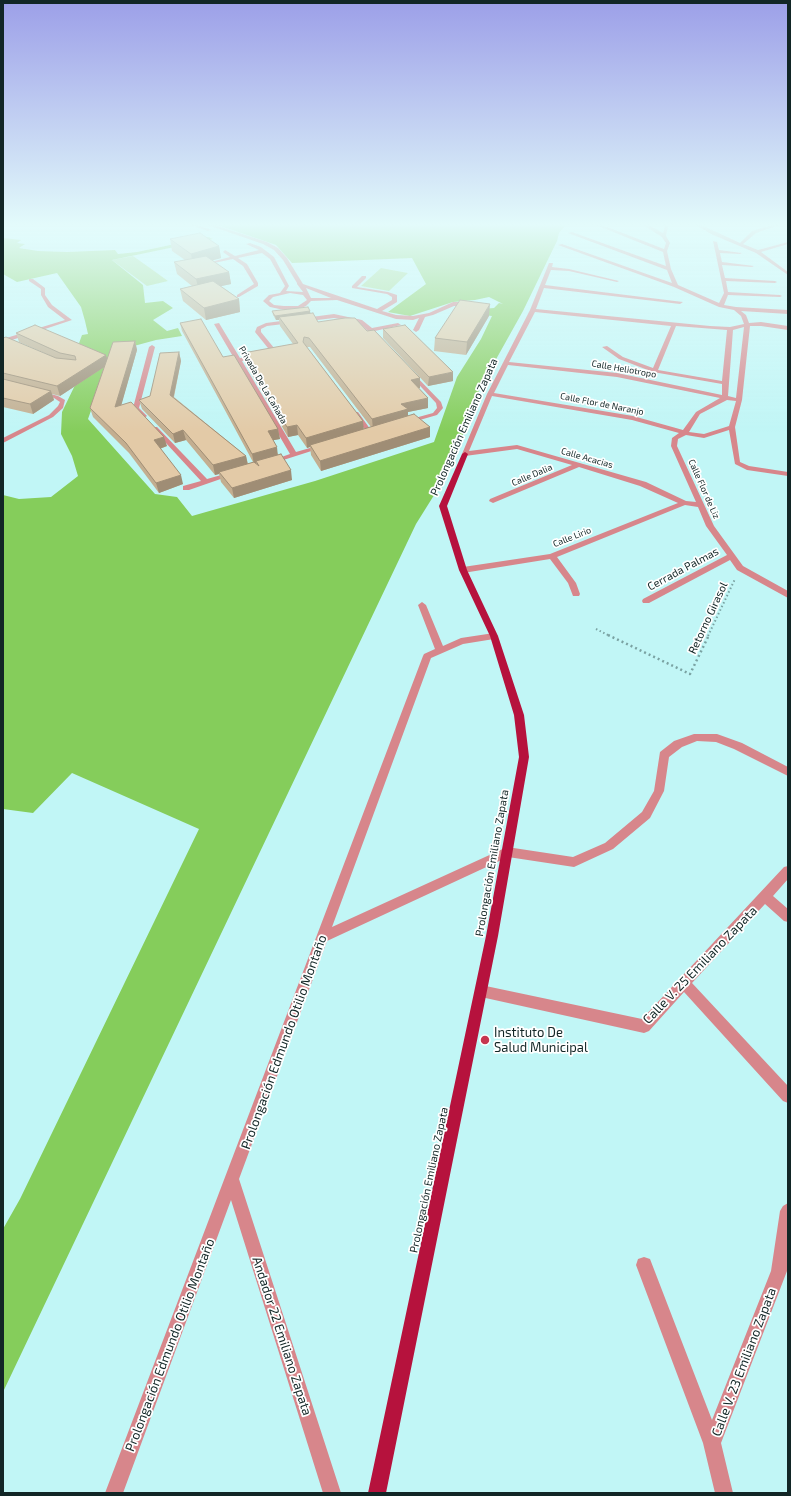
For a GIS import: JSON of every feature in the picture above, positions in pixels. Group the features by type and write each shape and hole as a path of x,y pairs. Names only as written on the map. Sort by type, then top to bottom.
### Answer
{"main road":[{"name":"Prolongación Emiliano Zapata","path":"378,1493 481,991 524,757 519,715 494,636 463,570 443,506 465,454"}],"street":[{"path":"5,340 69,320 50,306 43,293"},
{"path":"239,296 244,293"},
{"path":"280,293 271,296 266,301 288,315 305,319 334,316 360,321 383,343"},
{"path":"298,293 309,298 339,299"},
{"path":"305,293 309,298"},
{"path":"323,293 396,317 413,318 453,304 474,304"},
{"path":"376,293 388,306"},
{"path":"378,311 395,301 395,296 389,293"},
{"name":"Prolongación Emiliano Zapata","path":"465,454 490,394 533,310 539,293"},
{"path":"601,293 680,302"},
{"path":"691,293 721,306 736,309 788,312"},
{"path":"721,306 726,293 780,296"},
{"path":"239,360 276,354 258,332 259,328 288,315 308,302 309,298"},
{"path":"299,307 305,319"},
{"path":"736,309 743,315 747,325 739,400 732,427 737,463 747,468 788,474"},
{"path":"533,310 730,329 747,325 761,324 788,328"},
{"path":"416,330 423,315"},
{"name":"Privada De La Cañada","path":"217,324 294,455"},
{"path":"655,371 674,324"},
{"path":"371,330 398,325"},
{"path":"685,433 698,414 725,398 730,329"},
{"path":"5,340 14,343"},
{"path":"605,347 621,358 655,371 725,384"},
{"path":"147,419 136,408 152,348"},
{"name":"Calle Heliotropo","path":"506,363 617,375 739,400"},
{"path":"399,424 435,414 440,408 439,403 408,370"},
{"path":"3,441 51,416 61,407 63,401 56,397 34,392"},
{"name":"Calle Flor de Naranjo","path":"490,394 633,418 685,433 704,436 732,427"},
{"path":"352,409 374,432 363,435"},
{"path":"153,425 206,482"},
{"name":"Calle Flor de Liz","path":"685,433 675,438 674,446 699,505 710,526 740,568 788,595"},
{"path":"264,464 332,444"},
{"name":"Calle Acacias","path":"465,454 517,448 644,484 684,503 699,505"},
{"name":"Calle Dalia","path":"493,501 578,465"},
{"path":"186,488 243,471"},
{"name":"Calle Lirio","path":"463,570 552,556 684,503"},
{"path":"552,556 572,583 576,594"},
{"name":"Cerrada Palmas","path":"646,601 731,556"},
{"path":"422,606 440,650"},
{"name":"Prolongación Edmundo Otilio Montaño","path":"114,1493 427,656 461,641 494,636"},
{"path":"322,937 507,852 574,862 609,846 646,815 659,791 664,755 678,744 696,737 717,738 738,746 788,772"},
{"name":"Calle V. 25 Emiliano Zapata","path":"481,991 644,1026 788,871"},
{"path":"765,896 788,917"},
{"path":"684,983 788,1096"},
{"name":"Andador 22 Emiliano Zapata","path":"232,1180 332,1493"},
{"name":"Calle V. 23 Emiliano Zapata","path":"712,1443 779,1271 788,1211"},
{"name":"Calle V. 23 Emiliano Zapata","path":"644,1265 712,1443 724,1493"}],"path":[{"name":"Retorno Girasol","path":"596,629 690,674 740,568"}],"green space":[{"path":"71,293 144,293 145,303 163,301 173,308 153,320 167,331 178,328 182,336 156,340 112,352 88,419 155,494 177,497 192,516 315,481 434,442 457,377 481,339 492,316 483,315 482,309 494,308 499,303 503,304 489,297 453,302 410,316 388,312 414,293 532,293 480,388 451,468 416,524 3,1392 3,1229 20,1199 199,829 72,773 33,813 3,809 3,495 19,499 51,497 78,476 72,456 61,434 62,412 91,352 78,346 82,335 88,334 81,307"}],"building":[{"path":"185,293 230,293 239,299 204,308"},
{"path":"460,300 490,304 467,342 435,338"},
{"path":"308,307 310,311 275,316 272,311"},
{"path":"313,313 318,322 355,318 367,331 374,330 420,378 411,380 428,398 401,404 408,409 372,419 309,338 304,337 303,342 363,421 306,438 297,425 287,427 243,353 298,343 279,317"},
{"path":"201,319 223,357 234,355 278,429 268,431 277,447 252,454 180,323"},
{"path":"35,325 106,355 57,386 3,373 3,338 6,337 56,358 76,360 75,356 60,353 16,333"},
{"path":"405,325 453,372 429,377 383,329"},
{"path":"135,341 115,407 131,402 164,437 154,440 181,475 156,483 126,443 90,408 113,342"},
{"path":"179,352 170,395 246,456 213,465 183,430 173,434 139,400 150,396 160,353"},
{"path":"3,379 51,391 30,404 3,398"},
{"path":"414,414 430,427 320,461 310,445"},
{"path":"281,454 291,470 232,488 219,472 254,462 259,466 256,461"}],"place":[{"name":"Instituto De Salud Municipal","path":"485,1040"}]}
